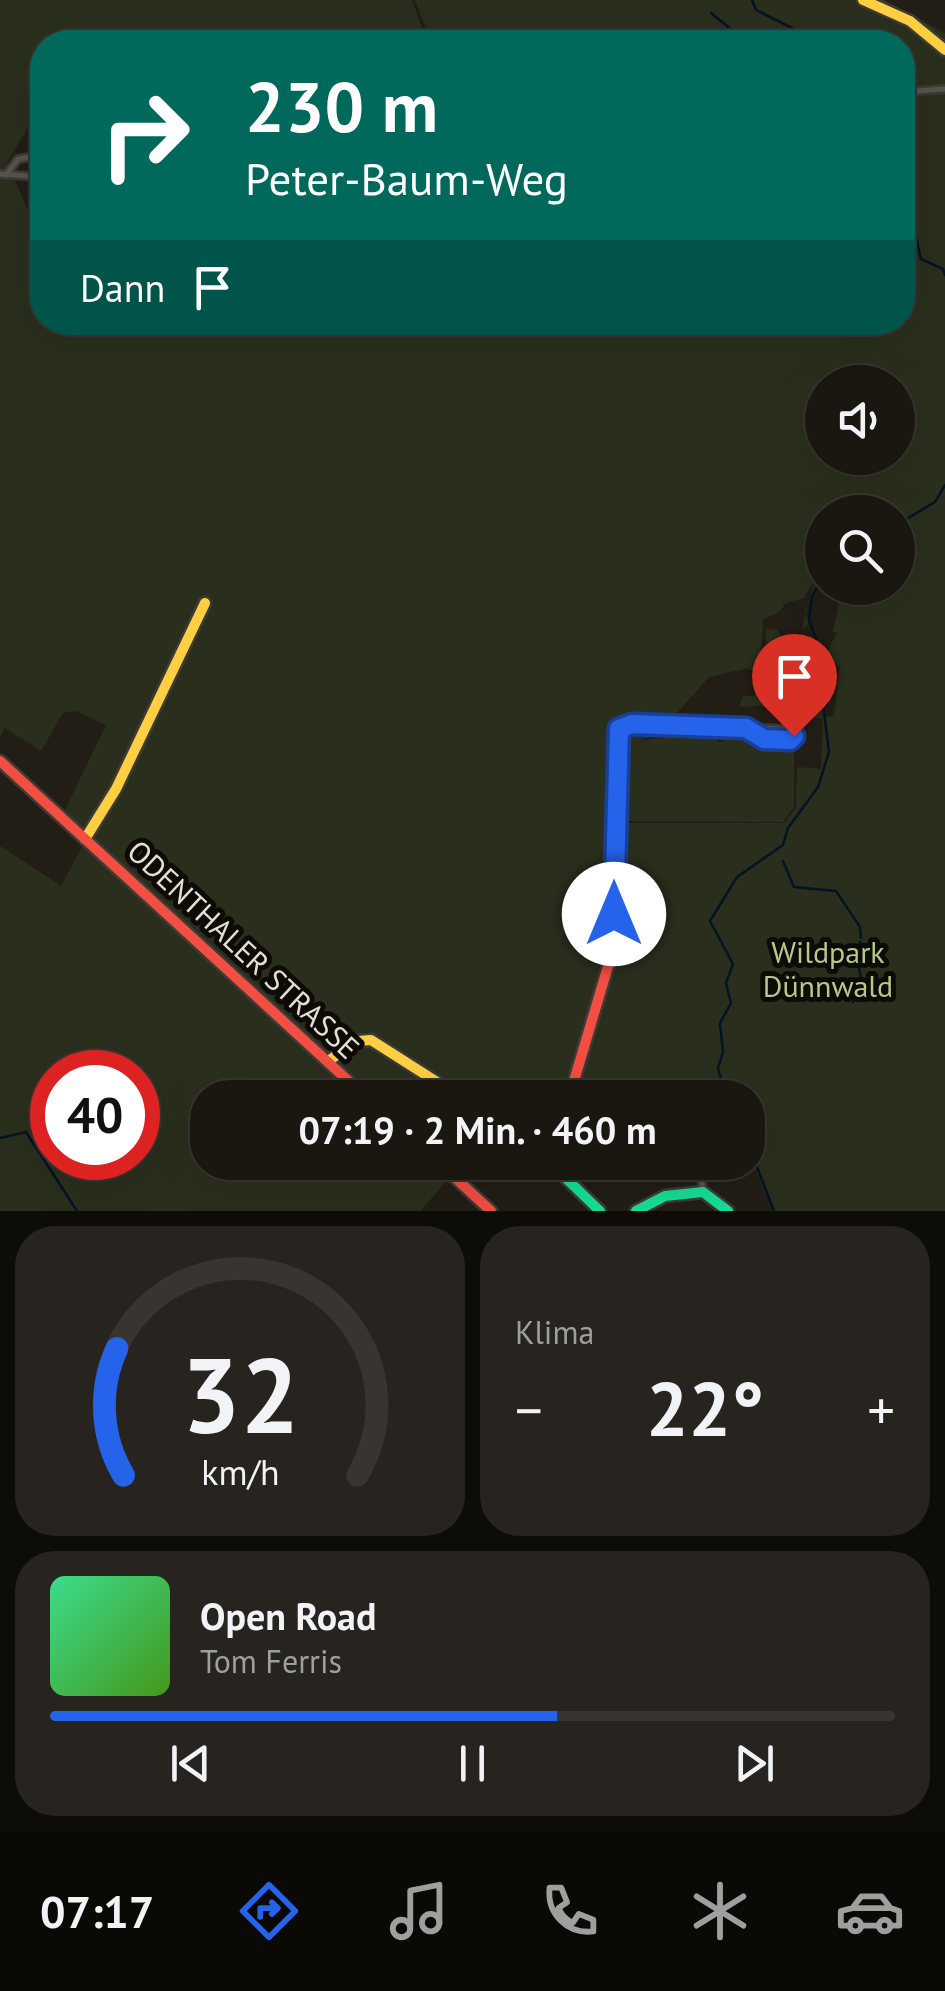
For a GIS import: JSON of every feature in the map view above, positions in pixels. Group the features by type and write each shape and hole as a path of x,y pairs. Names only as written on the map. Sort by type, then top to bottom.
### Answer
{"street":[{"path":"862,0 910,21 945,50"},
{"path":"915,91 945,90"},
{"path":"3,174 18,159 30,157"},
{"path":"3,174 30,176"},
{"name":"ODENTHALER STRASSE","path":"86,839 116,790 205,602"},
{"path":"575,1080 614,946 618,731 632,724 791,729 794,736 790,740 764,739 746,728"},
{"name":"ODENTHALER STRASSE","path":"0,761 348,1080"},
{"path":"328,1062 358,1041 371,1040 434,1080"},
{"path":"457,1180 491,1211"},
{"path":"570,1180 600,1211"},
{"path":"701,1180 703,1192"},
{"path":"636,1211 665,1196 703,1192 728,1211"}],"green space":[{"name":"Wildpark Dünnwald","path":"0,0 412,0 423,30 30,30 30,125 7,162 30,213 30,335 915,335 915,30 426,30 415,0 884,0 945,33 945,1211 773,1211 760,1180 765,1180 765,1080 440,1080 366,1032 330,1057 64,812 106,725 76,711 63,713 41,751 5,728 0,737","holes":["805,495 915,495 915,605 839,605 833,632 837,633 826,654 827,664 840,665 834,716 824,717 821,699 797,709 806,718 823,718 821,769 797,767 796,808 784,823 624,823 626,765 626,821 783,822 794,807 794,747 762,745 754,734 730,730 723,742 718,742 713,730 680,728 679,735 639,741 692,721 677,713 709,677 748,668 760,678 763,619 779,612 786,603 805,596"]},
{"path":"766,629 777,630 796,653 794,707 784,706 784,711 775,705 739,707 743,696 754,696 765,679"},
{"path":"84,843 340,1080 190,1080 190,1180 447,1181 420,1211 0,1211 0,846 61,886"},
{"path":"373,1044 430,1080 356,1080 334,1061 357,1045"}],"waterway":[{"path":"752,0 756,10 796,30"},
{"path":"711,13 732,30"},
{"path":"915,236 921,259 943,269 945,275"},
{"path":"915,514 935,502 945,485"},
{"path":"721,1080 720,1023 731,1003 726,983 733,964 710,921 737,877 783,845 788,828 818,787 829,752 822,696 824,659 809,620 811,605"},
{"path":"783,861 794,887 836,891 860,927 861,938"},
{"path":"853,1002 862,982 856,955 860,942"},
{"path":"0,1138 26,1132 77,1211"},
{"path":"762,1180 774,1211"}],"traffic: fast":[{"path":"568,1180 600,1211"},
{"path":"636,1211 665,1196 703,1192 728,1211"}],"traffic: slow":[{"path":"863,0 910,21 945,50"},
{"path":"85,839 116,789 205,603"},
{"path":"328,1061 358,1041 371,1040 434,1080"}],"traffic: jam":[{"path":"574,1080 614,946 618,731 631,724 746,728"},
{"path":"0,761 347,1080"},
{"path":"457,1180 491,1211"}],"route":[{"path":"614,914 619,729 632,724 746,728 764,739 790,740 794,736"}]}
